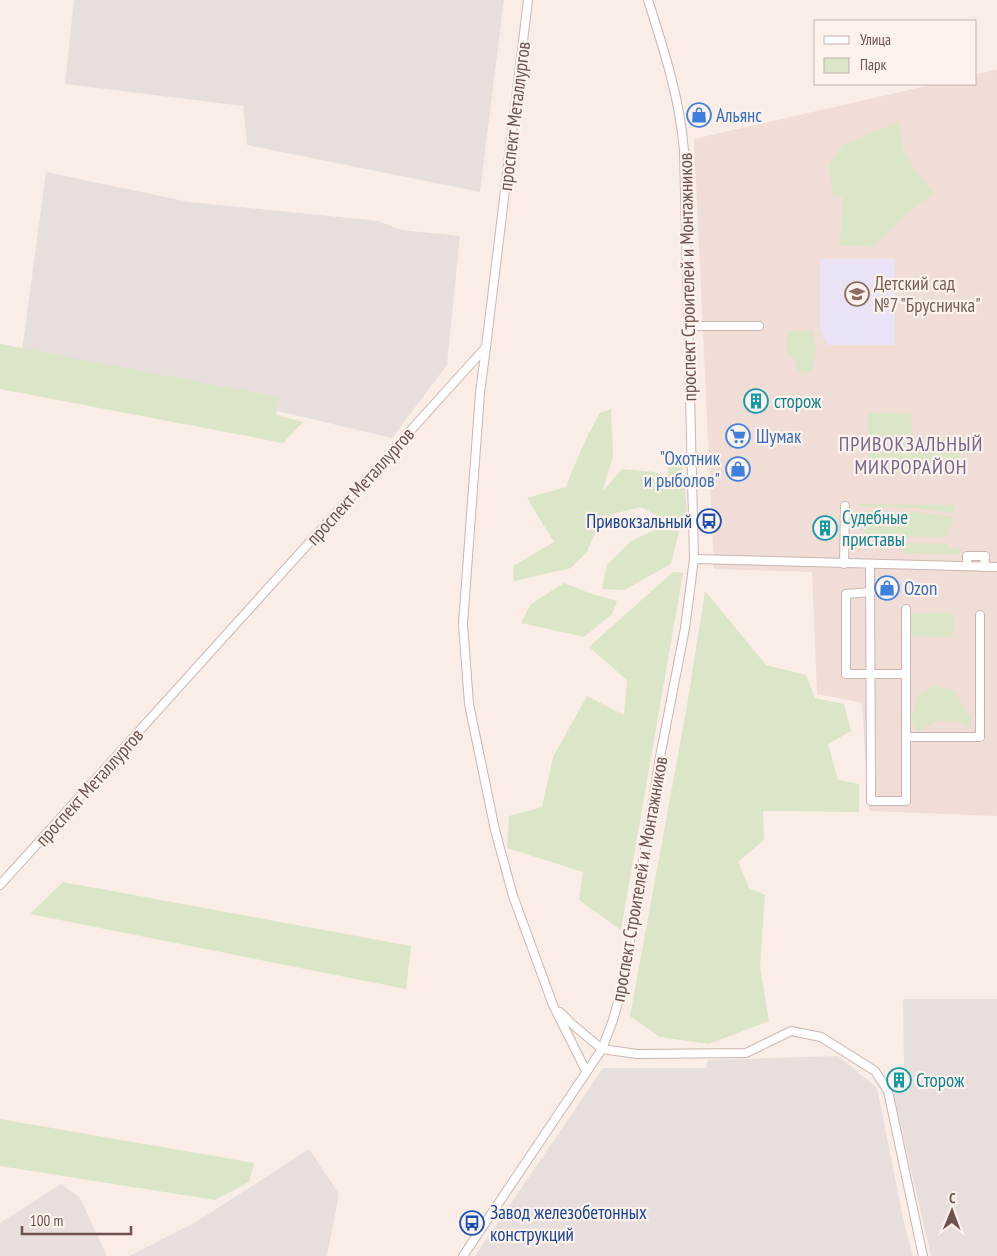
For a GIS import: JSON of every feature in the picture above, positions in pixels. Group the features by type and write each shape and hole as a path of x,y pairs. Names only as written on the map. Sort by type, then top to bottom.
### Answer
{"street":[{"name":"проспект Металлургов","path":"0,885 486,346 528,0"},
{"name":"проспект Строителей и Монтажников","path":"463,1256 602,1048 613,1020 623,984 660,757 685,628 694,559 684,151 681,118 648,0"},
{"path":"688,326 759,326"},
{"path":"486,346 480,394 463,624 469,704 495,830 512,896 553,1005 586,1071"},
{"path":"844,564 845,506"},
{"path":"694,559 997,567"},
{"path":"870,564 871,801 906,801 906,609"},
{"path":"871,592 846,594 846,674 906,674"},
{"path":"906,737 980,737 980,615"},
{"path":"553,1005 572,1024 602,1048 637,1054 746,1053 791,1031 821,1037 876,1071 888,1091 923,1256"}],"shaded area":[{"path":"74,0 504,0 480,192 247,145 243,106 65,84"},
{"name":"ПРИВОКЗАЛЬНЫЙ МИКРОРАЙОН","path":"997,70 997,816 869,811 862,703 817,694 812,572 714,569 694,139 931,85 977,85 977,74"},
{"path":"46,172 189,202 379,221 401,230 460,236 447,365 392,438 22,351"},
{"name":"Детский сад №7 \"Брусничка\"","path":"820,259 895,259 895,345 827,345 820,329"},
{"path":"903,999 997,999 997,1256 931,1256 888,1071 904,1066"},
{"path":"838,1056 877,1088 903,1218 913,1256 475,1256 603,1068 706,1068 708,1060"},
{"path":"309,1149 339,1194 327,1256 129,1256 196,1222"},
{"path":"61,1184 80,1198 107,1256 0,1256 0,1223"}],"green space":[{"path":"899,121 903,151 934,193 906,214 874,247 840,245 843,197 833,196 829,165 843,145"},
{"path":"787,331 813,331 816,352 812,371 798,372 795,358 787,355"},
{"path":"0,344 278,397 276,415 303,422 283,443 0,389"},
{"path":"611,409 613,457 602,492 622,469 654,472 667,477 671,454 682,458 688,524 675,525 641,507 612,514 596,532 586,553 571,568 514,581 513,566 554,542 527,498 566,487 590,431 600,413"},
{"path":"868,413 911,413 912,437 974,437 974,454 960,454 960,467 937,466 937,473 868,473"},
{"path":"856,504 956,505 953,513 915,508 862,507"},
{"path":"864,511 918,512 952,517 953,524 947,530 947,537 864,536"},
{"path":"657,529 679,531 671,564 624,590 602,589 607,565 631,541"},
{"path":"903,543 947,544 950,548 961,548 961,554 903,553"},
{"path":"673,572 683,573 621,930 579,900 583,872 507,848 509,816 542,807 553,757 587,696 624,715 627,680 589,647"},
{"path":"564,583 617,601 612,614 584,637 521,623 531,604"},
{"path":"705,591 766,665 806,675 815,698 844,704 851,731 828,744 838,780 859,784 859,812 763,811 764,840 738,862 749,888 765,895 760,966 769,1021 709,1044 660,1037 630,1016 687,706"},
{"path":"911,613 953,613 953,637 911,636"},
{"path":"934,686 954,690 971,719 971,729 956,721 937,721 917,732 911,720 918,695"},
{"path":"63,882 411,946 406,989 30,914"},
{"path":"0,1119 254,1163 249,1182 215,1200 0,1166"}],"place":[{"name":"Альянс","path":"699,115"},
{"name":"Детский сад №7 \"Брусничка\"","path":"857,294"},
{"name":"сторож","path":"756,401"},
{"name":"Шумак","path":"738,436"},
{"name":"\"Охотник и рыболов\"","path":"738,469"},
{"name":"Привокзальный","path":"709,521"},
{"name":"Судебные приставы","path":"825,528"},
{"name":"Ozon","path":"887,588"},
{"name":"Сторож","path":"899,1080"},
{"name":"Завод железобетонных конструкций","path":"472,1223"}],"district":[{"name":"ПРИВОКЗАЛЬНЫЙ МИКРОРАЙОН","path":"911,456"}]}
